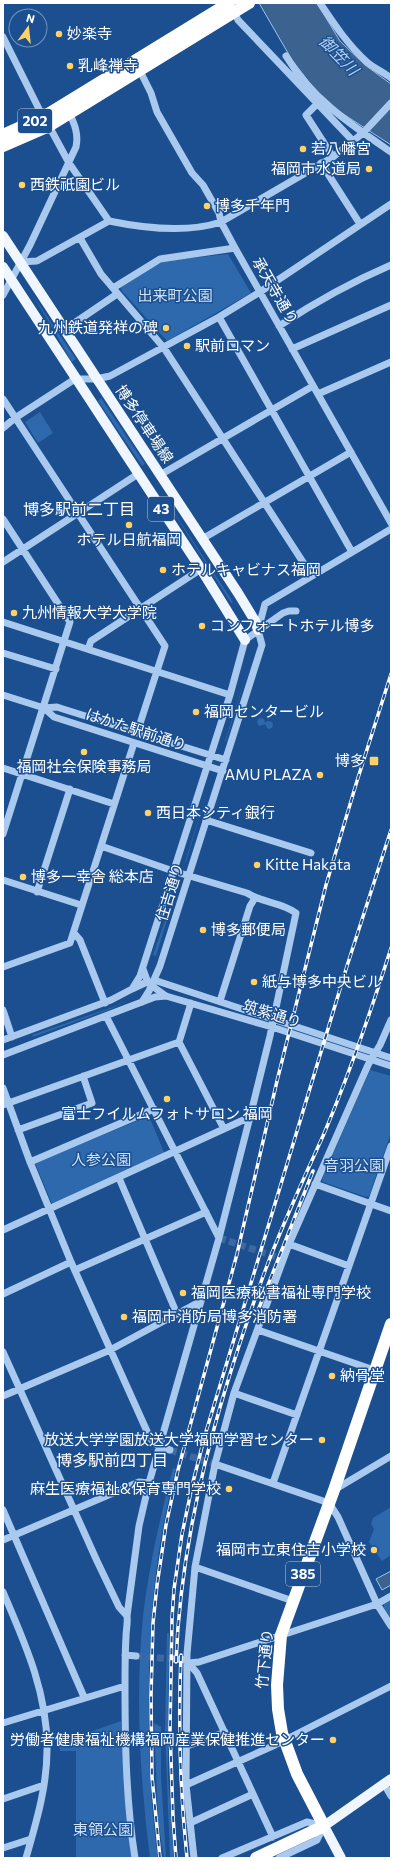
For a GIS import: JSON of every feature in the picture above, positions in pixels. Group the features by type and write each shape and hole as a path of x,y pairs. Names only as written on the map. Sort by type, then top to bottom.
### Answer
{"highway":[{"name":"202","path":"3,146 46,122 230,5 249,3"},
{"name":"202","path":"67,108 140,71 230,5"},
{"name":"202","path":"3,135 46,122"},
{"name":"竹下通り","path":"324,1826 297,1774 285,1741 277,1697 277,1670 281,1635 334,1490 391,1324"},
{"path":"256,1858 324,1826"}],"main road":[{"name":"博多停車場線","path":"3,236 255,620 258,630"},
{"name":"43","path":"3,267 7,279 200,568 245,640"},
{"path":"324,1826 387,1781"},
{"name":"竹下通り","path":"324,1826 341,1858"}],"street":[{"path":"320,3 338,30 359,54 391,78"},
{"path":"230,5 238,20 354,141"},
{"path":"3,37 46,122 69,163 109,221"},
{"path":"286,56 295,70 333,111 391,152"},
{"name":"承天寺通り","path":"140,71 151,93 157,112 192,173 203,185 216,207 221,222 235,248 391,523"},
{"path":"318,103 306,115 333,157"},
{"path":"20,262 37,260 109,221 132,226 188,228 221,222 333,157 354,141 391,103"},
{"path":"3,296 7,279 20,262 30,245 69,163 77,140 75,123 67,108"},
{"path":"321,163 360,224"},
{"path":"3,428 15,418 75,379 96,379 110,376 219,317 260,292 391,204"},
{"path":"80,238 101,274 164,348 312,576"},
{"path":"64,330 160,259 235,248"},
{"path":"279,326 315,302 347,284 391,265"},
{"path":"292,349 391,305"},
{"path":"219,317 308,477 352,552"},
{"path":"318,394 391,362"},
{"path":"160,475 223,440 313,386"},
{"path":"3,399 165,646 137,733"},
{"path":"202,539 351,452"},
{"path":"3,562 138,474"},
{"path":"3,518 70,622 3,834"},
{"path":"258,630 265,604 391,529"},
{"path":"88,649 91,640 200,568"},
{"path":"245,640 283,613 296,611"},
{"path":"3,622 230,695"},
{"name":"住吉通り","path":"142,1002 160,966 188,875 223,771 262,645 258,630"},
{"name":"住吉通り","path":"132,989 140,976 208,766 245,640"},
{"path":"3,653 56,669"},
{"name":"はかた駅前通り","path":"3,695 44,708 57,707 226,760"},
{"name":"はかた駅前通り","path":"44,708 54,718 223,771"},
{"path":"3,967 70,943 134,743"},
{"path":"3,768 114,804"},
{"path":"37,892 70,789"},
{"path":"206,820 310,853"},
{"path":"101,846 173,871 247,893 255,898 290,908 296,913 272,1027 250,1117 219,1238 159,1447 139,1526 127,1616 128,1624 126,1628 125,1655 127,1773 131,1832 136,1858"},
{"path":"3,880 81,905"},
{"path":"220,1001 250,906 255,898"},
{"path":"74,933 80,940 105,1003"},
{"path":"3,1040 105,1003 132,989 151,982 143,970 144,963"},
{"path":"160,966 161,980 169,985"},
{"name":"筑紫通り","path":"151,982 169,985 273,1019 373,1056 391,1066"},
{"name":"筑紫通り","path":"151,982 166,996 373,1056 391,1058"},
{"path":"3,1055 155,997 166,996"},
{"path":"191,1002 179,1042 224,1129"},
{"path":"3,1010 12,1037"},
{"path":"106,1016 219,1238"},
{"path":"194,1858 186,1785 190,1615 195,1567 215,1464 234,1393 289,1244 373,1056 380,1045 391,1020"},
{"path":"6,1104 128,1059 179,1042"},
{"path":"18,1130 92,1103 83,1076"},
{"path":"3,1088 6,1104 18,1130 71,1262 150,1438 159,1447 170,1450"},
{"path":"30,1162 154,1108"},
{"path":"3,1230 250,1117"},
{"path":"273,1483 391,1146"},
{"path":"119,1178 177,1314"},
{"path":"315,1184 391,1211"},
{"path":"75,1270 206,1212"},
{"path":"289,1244 349,1266"},
{"path":"3,1294 71,1262"},
{"path":"3,1396 110,1350 201,1302"},
{"path":"258,1330 374,1370"},
{"path":"3,1352 18,1390 119,1607 127,1616"},
{"path":"234,1393 297,1415"},
{"path":"334,1490 391,1456"},
{"path":"215,1464 329,1503 338,1517 377,1604 391,1626"},
{"path":"3,1540 139,1482 149,1483"},
{"path":"3,1510 84,1698"},
{"path":"195,1567 293,1601"},
{"path":"3,1592 27,1649 37,1679 44,1711 47,1750 44,1785 26,1858"},
{"path":"188,1663 199,1662 377,1604 391,1596"},
{"path":"125,1655 136,1656"},
{"path":"174,1659 186,1660 197,1673 273,1837"},
{"path":"3,1723 125,1686"},
{"path":"186,1785 238,1760 285,1741 391,1686"},
{"path":"187,1746 224,1732"},
{"path":"387,1781 391,1796"},
{"path":"3,1799 44,1785"},
{"path":"190,1823 253,1794"},
{"path":"222,1858 307,1822 324,1826 317,1840 279,1858"},
{"path":"3,1848 31,1839"}],"green space":[{"name":"出来町公園","path":"228,254 251,293 167,341 122,291 120,286 164,261"},
{"path":"34,297 76,359 72,362"},
{"path":"101,398 145,464 142,466 98,401"},
{"path":"40,412 53,433 38,443 25,422"},
{"path":"160,491 233,602 231,603"},
{"path":"251,660 226,741 225,741"},
{"path":"259,718 264,719 265,723 267,721 272,722 272,728 268,729 265,724 259,726 257,722"},
{"path":"208,789 186,862 185,862"},
{"path":"179,880 156,956 153,955"},
{"path":"126,1000 113,1008 33,1037 32,1035 113,1007"},
{"name":"音羽公園","path":"370,1070 391,1076 391,1133 369,1196 366,1197 323,1182 322,1179"},
{"name":"人参公園","path":"149,1116 166,1157 52,1204 35,1163"},
{"path":"173,1468 176,1469 162,1531 151,1622 149,1751 152,1805 158,1858 150,1858 141,1768 139,1677 145,1597 159,1523"},
{"path":"391,1507 391,1555 382,1561 369,1542 374,1529 371,1524 373,1518"},
{"path":"391,1600 391,1619 384,1608 384,1604"},
{"path":"167,1633 169,1633 168,1776 174,1858 170,1858 165,1730"},
{"name":"東領公園","path":"121,1721 126,1804 133,1858 76,1858 76,1751 60,1751 59,1743"},
{"path":"154,1723 161,1727 161,1776 166,1858 164,1858 158,1820"}],"water":[{"name":"御笠川","path":"259,3 317,3 340,41 365,65 391,84 391,145 334,108 319,95 292,60"},
{"path":"391,1571 391,1585 382,1590 376,1579"}],"tunnel":[{"path":"219,1238 283,1259"},
{"path":"170,1450 215,1464"},
{"path":"136,1656 174,1659"}],"railway":[{"path":"160,1858 152,1777 151,1696 153,1623 166,1525 178,1470 237,1254 277,1081 326,885 391,674"},
{"path":"176,1858 170,1730 172,1618 174,1589 182,1534 205,1435 347,966 391,830"},
{"path":"176,1662 179,1612 194,1512 205,1463 232,1366 265,1271 333,1113 351,1066 391,948"},
{"path":"257,1313 313,1171"},
{"path":"181,1655 180,1756 187,1858"}],"place":[{"name":"妙楽寺","path":"59,34"},
{"name":"乳峰禅寺","path":"70,66"},
{"name":"若八幡宮","path":"303,149"},
{"name":"福岡市水道局","path":"369,169"},
{"name":"西鉄祇園ビル","path":"22,185"},
{"name":"博多千年門","path":"207,206"},
{"name":"九州鉄道発祥の碑","path":"166,328"},
{"name":"駅前ロマン","path":"187,346"},
{"name":"ホテル日航福岡","path":"129,525"},
{"name":"ホテルキャビナス福岡","path":"163,570"},
{"name":"九州情報大学大学院","path":"14,613"},
{"name":"コンフォートホテル博多","path":"202,626"},
{"name":"福岡センタービル","path":"196,712"},
{"name":"福岡社会保険事務局","path":"84,752"},
{"name":"博多","path":"374,761"},
{"name":"AMU PLAZA","path":"320,775"},
{"name":"西日本シティ銀行","path":"148,813"},
{"name":"Kitte Hakata","path":"257,865"},
{"name":"博多一幸舎 総本店","path":"23,877"},
{"name":"博多郵便局","path":"203,930"},
{"name":"紙与博多中央ビル","path":"254,982"},
{"name":"富士フイルムフォトサロン 福岡","path":"167,1099"},
{"name":"福岡医療秘書福祉専門学校","path":"183,1293"},
{"name":"福岡市消防局博多消防署","path":"124,1317"},
{"name":"納骨堂","path":"332,1376"},
{"name":"放送大学学園放送大学福岡学習センター","path":"322,1440"},
{"name":"麻生医療福祉&保育専門学校","path":"229,1489"},
{"name":"福岡市立東住吉小学校","path":"374,1550"},
{"name":"労働者健康福祉機構福岡産業保健推進センター","path":"333,1740"}],"district":[{"name":"博多駅前二丁目","path":"79,509"},
{"name":"博多駅前四丁目","path":"112,1460"}]}
